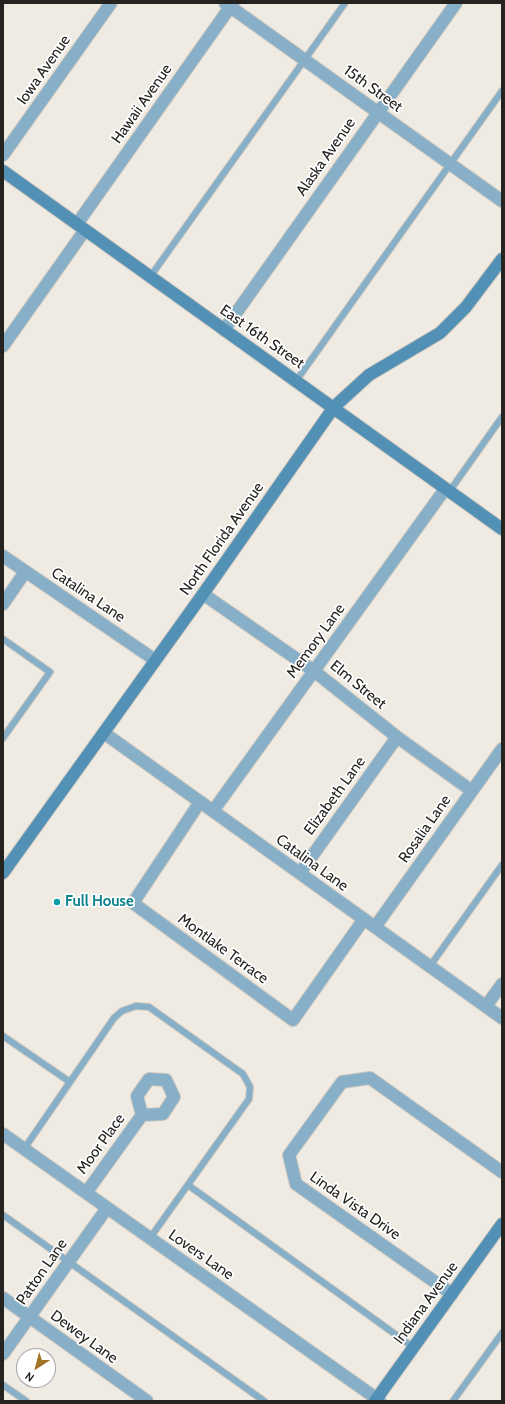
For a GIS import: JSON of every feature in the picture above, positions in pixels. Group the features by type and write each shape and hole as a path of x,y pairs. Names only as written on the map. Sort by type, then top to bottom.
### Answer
{"street":[{"name":"Iowa Avenue","path":"3,155 111,3"},
{"name":"Alaska Avenue","path":"224,330 377,112 456,3"},
{"name":"15th Street","path":"230,4 305,60 502,201"},
{"name":"Hawaii Avenue","path":"3,346 230,4"},
{"name":"East 16th Street","path":"3,171 502,529"},
{"name":"North Florida Avenue","path":"3,873 204,594 334,407 369,375 440,333 466,307 502,259"},
{"name":"Memory Lane","path":"213,811 314,670 447,490"},
{"name":"Catalina Lane","path":"3,556 155,660"},
{"path":"3,604 25,572"},
{"name":"Elm Street","path":"204,594 314,670 397,737 472,790"},
{"name":"Catalina Lane","path":"104,733 502,1018"},
{"name":"Elizabeth Lane","path":"300,873 397,737"},
{"name":"Rosalia Lane","path":"375,927 472,790 497,765 502,749"},
{"name":"Montlake Terrace","path":"200,802 133,903 294,1020 364,919"},
{"path":"486,1006 502,984"},
{"name":"Linda Vista Drive","path":"452,1294 296,1184 289,1156 342,1082 370,1078 502,1172"},
{"name":"Moor Place","path":"86,1193 142,1115"},
{"name":"Lovers Lane","path":"3,1134 377,1400"},
{"name":"Patton Lane","path":"3,1354 107,1208"},
{"name":"Indiana Avenue","path":"377,1400 502,1224"},
{"name":"Dewey Lane","path":"3,1298 147,1401"}],"lane":[{"path":"150,277 345,3"},
{"path":"296,380 502,91"},
{"path":"447,490 502,417"},
{"path":"3,639 50,672 3,738"},
{"path":"430,966 502,865"},
{"path":"24,1149 114,1018 122,1011 136,1006 149,1007 243,1074 250,1087 249,1099 150,1238"},
{"path":"3,1036 70,1082"},
{"path":"188,1185 414,1348"},
{"path":"3,1215 264,1401"},
{"path":"453,1401 502,1333"},
{"path":"3,1385 26,1401"}],"place":[{"name":"Full House","path":"57,902"}]}
